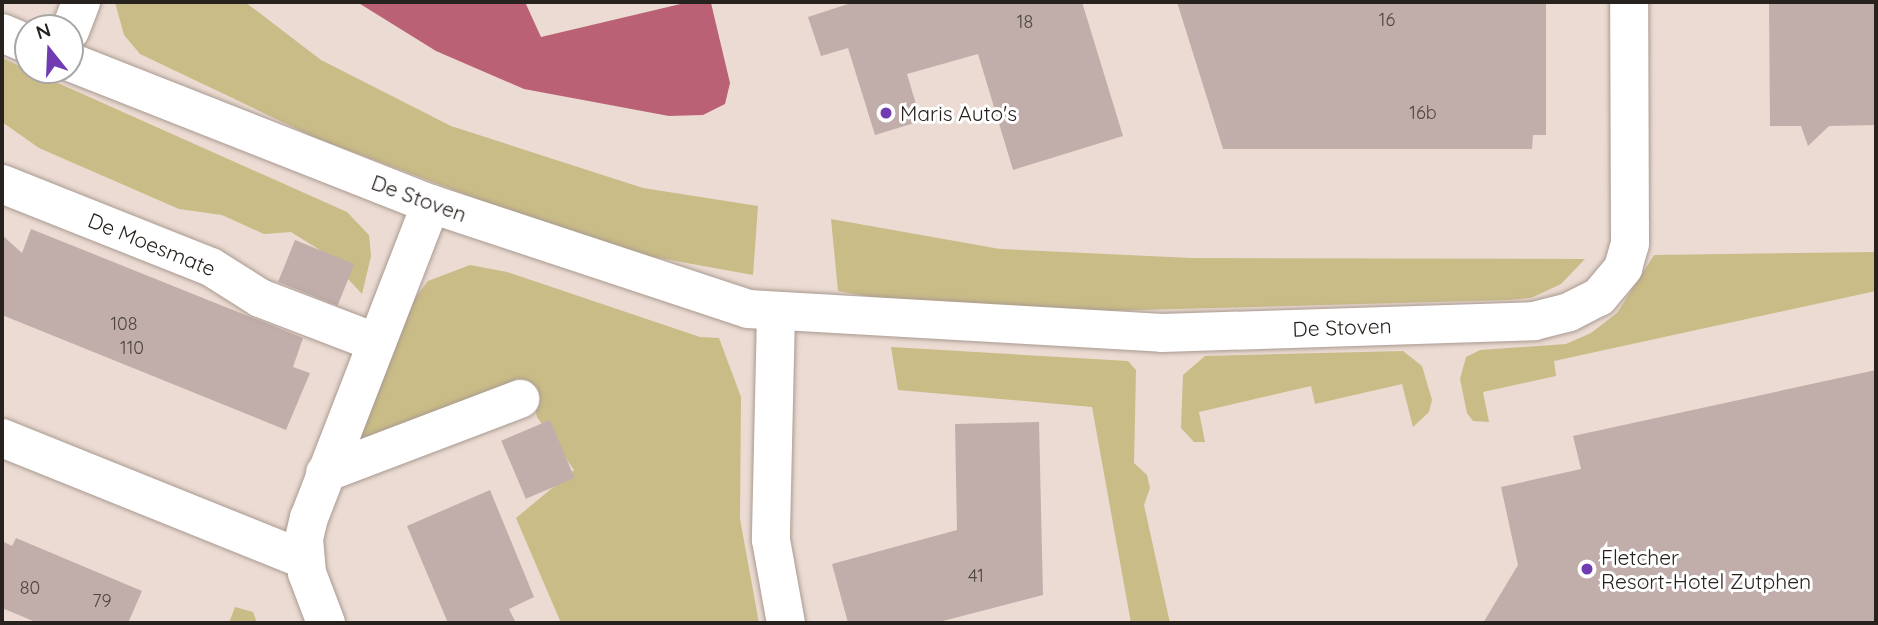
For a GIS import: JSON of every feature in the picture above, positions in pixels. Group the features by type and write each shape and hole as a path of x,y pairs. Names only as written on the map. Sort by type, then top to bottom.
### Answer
{"street":[{"name":"De Stoven","path":"84,68 431,204 748,309 776,313 1162,334 1534,321 1569,312 1599,297 1623,268 1630,244 1629,2"},
{"name":"De Moesmate","path":"2,184 211,267 260,298 377,343"},
{"path":"326,623 305,560 309,518 431,204"},
{"path":"776,313 771,540 786,623"},
{"path":"325,473 520,399"},
{"path":"2,438 305,560"}],"shaded area":[{"path":"115,2 245,2 321,60 451,126 643,188 758,206 753,275 648,256 550,226 316,138 140,54 124,35"},
{"path":"357,2 525,2 541,37 689,2 711,3 730,83 725,104 703,115 669,116 524,89 436,51"},
{"path":"2,58 14,63 14,84 60,84 347,212 369,235 371,256 362,294 323,252 291,232 264,234 222,215 179,209 39,148 2,122"},
{"path":"831,219 1000,249 1191,258 1585,259 1561,284 1531,298 1508,300 1101,311 904,303 838,291"},
{"path":"1876,252 1876,291 1554,361 1556,376 1483,392 1489,422 1473,421 1467,413 1460,379 1466,357 1480,350 1566,344 1591,333 1617,313 1654,255"},
{"path":"470,265 507,272 700,337 719,338 741,397 740,519 759,623 561,623 516,518 574,470 537,417 530,392 366,444 352,436 415,298 428,281"},
{"path":"891,347 1128,361 1136,370 1134,463 1147,475 1150,488 1144,505 1170,623 1131,623 1092,407 898,390"},
{"path":"1403,351 1422,366 1432,400 1429,412 1413,427 1402,384 1315,404 1311,386 1199,412 1205,442 1194,442 1181,428 1183,375 1205,356"},
{"path":"235,607 253,612 257,623 229,623"}],"building":[{"path":"854,2 1082,2 1123,136 1013,170 978,54 907,74 921,121 875,135 848,48 821,56 808,17"},
{"path":"1177,2 1546,2 1546,135 1533,135 1532,149 1223,149"},
{"path":"1769,2 1876,2 1876,125 1829,126 1808,146 1801,126 1770,126"},
{"path":"31,229 303,338 293,367 310,373 286,430 2,315 2,235 22,253"},
{"path":"295,240 354,264 337,306 278,282"},
{"path":"1876,370 1876,623 1483,623 1518,565 1501,487 1581,469 1573,436"},
{"path":"550,420 575,478 526,499 501,441"},
{"path":"1039,422 1043,595 935,623 848,623 832,564 957,530 955,424"},
{"path":"490,490 534,597 509,609 516,623 448,623 407,526"},
{"path":"16,538 142,591 128,623 38,623 2,608 2,541 12,546"}],"place":[{"name":"Maris Auto's","path":"886,113"},
{"name":"Fletcher Resort-Hotel Zutphen","path":"1587,569"}]}
